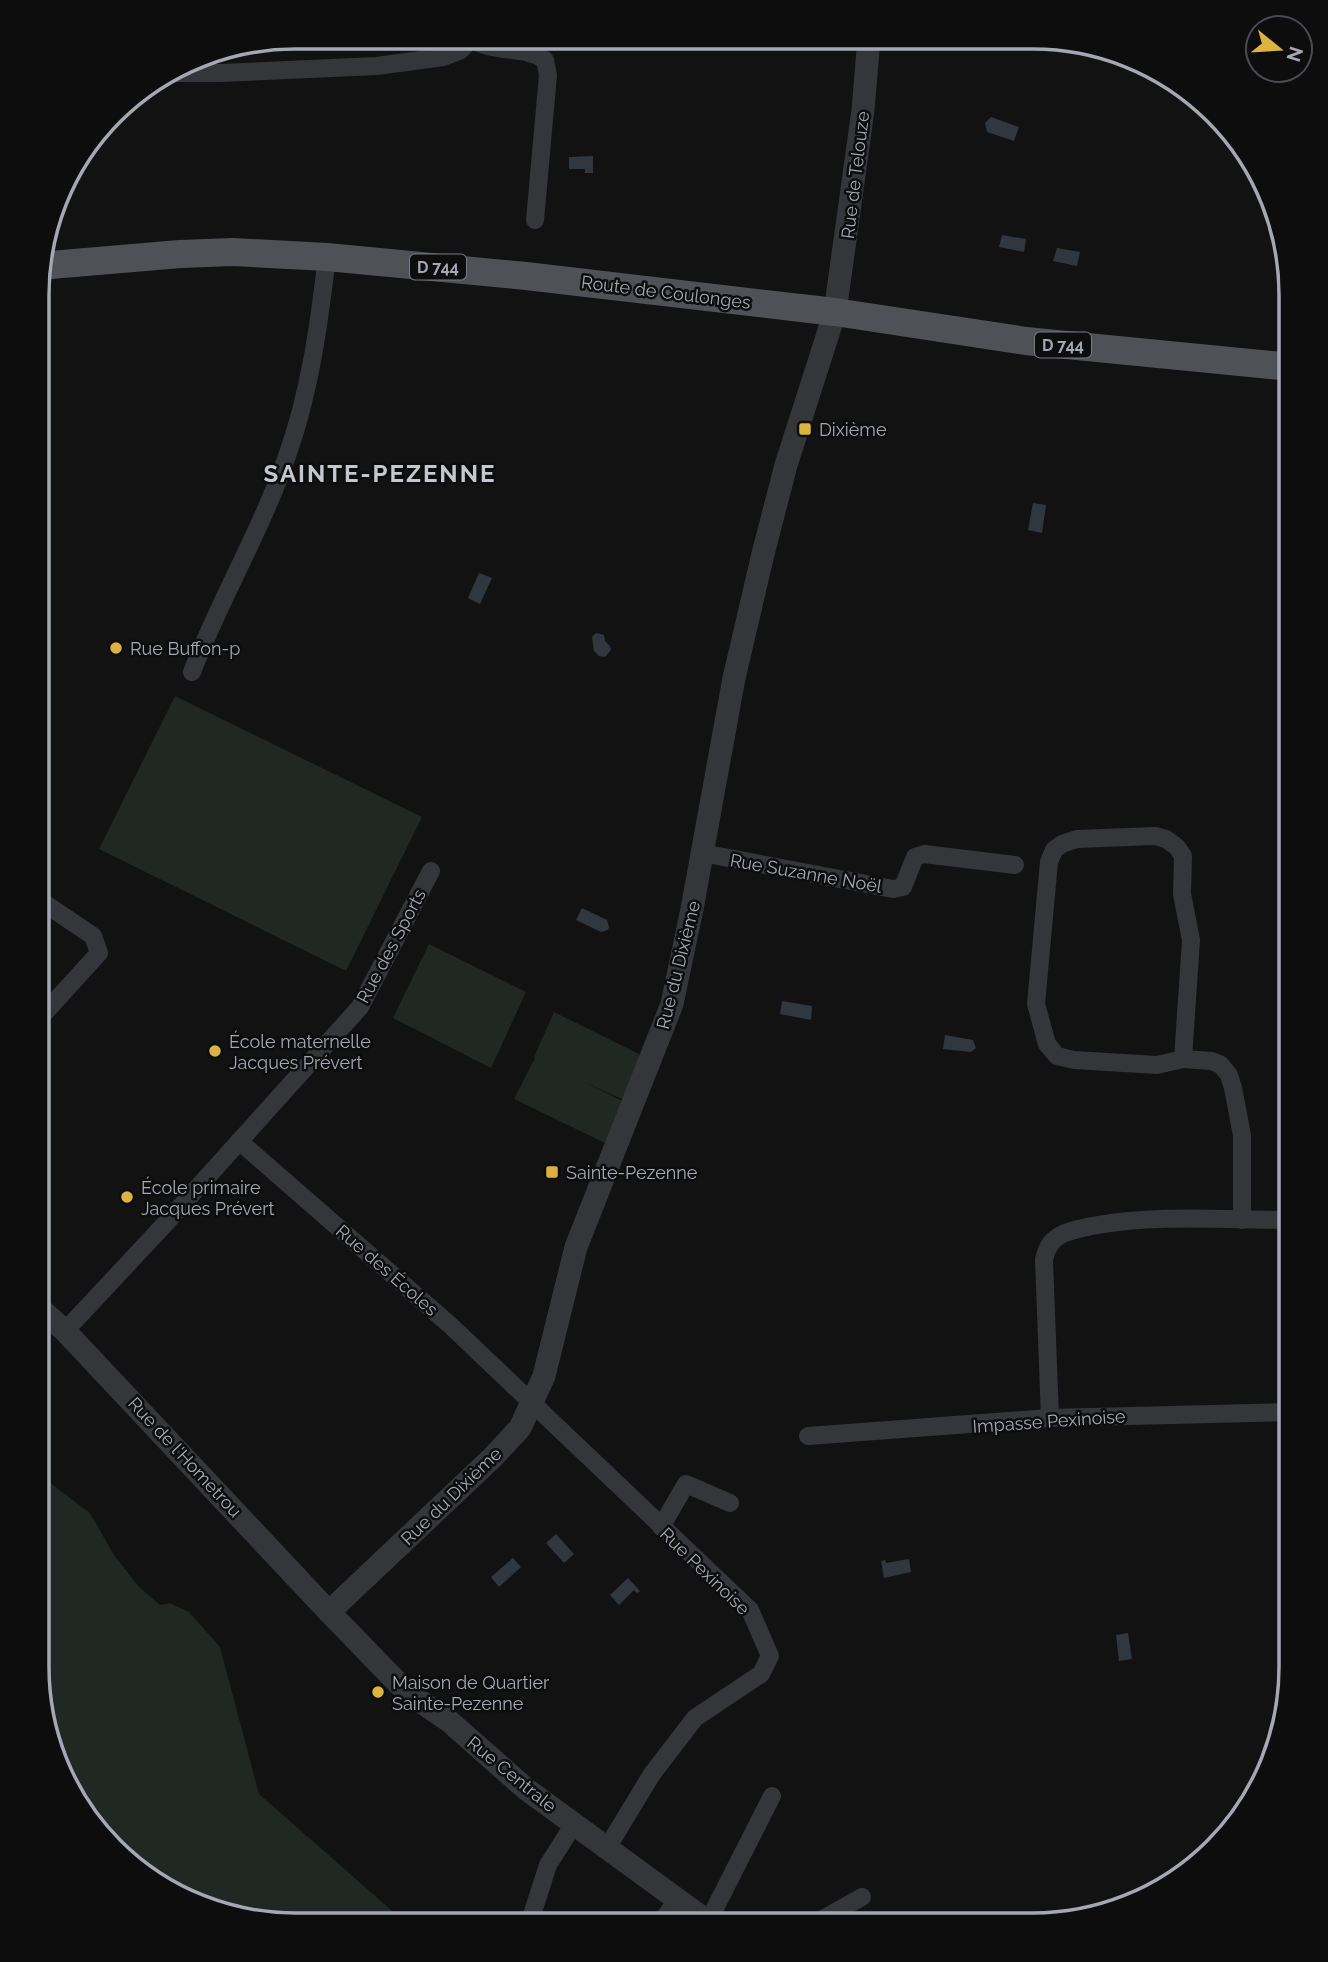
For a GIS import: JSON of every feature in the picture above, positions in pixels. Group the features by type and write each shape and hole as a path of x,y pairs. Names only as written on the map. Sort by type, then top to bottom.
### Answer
{"main road":[{"name":"Route de Coulonges","path":"51,265 233,252 327,257 526,276 835,312 1026,341 1279,367"}],"street":[{"name":"Rue de Telouze","path":"835,312 862,123 868,49"},
{"path":"188,73 377,66 443,57 461,50"},
{"path":"503,50 535,53 545,60 548,75 535,220"},
{"path":"192,672 262,520 288,455 306,392 327,257"},
{"name":"Rue du Dixième","path":"329,1612 492,1458 520,1428 544,1376 576,1247 672,1004 734,678 763,554 786,465 835,312"},
{"path":"1183,1059 1191,940 1182,894 1183,856 1172,843 1155,836 1077,839 1062,844 1054,850 1049,862 1036,1004 1046,1044 1057,1056 1074,1060 1157,1065 1183,1059 1212,1061 1222,1065 1229,1075 1242,1135 1242,1220"},
{"name":"Rue Suzanne Noël","path":"702,853 893,889 903,887 915,857 924,854 1015,865"},
{"name":"Rue des Sports","path":"65,1331 360,1007 431,871"},
{"path":"49,906 93,936 99,953 49,1008"},
{"name":"Rue des Écoles","path":"239,1140 450,1325 533,1403"},
{"path":"1051,1418 1044,1260 1053,1240 1075,1230 1109,1223 1147,1220 1278,1220"},
{"name":"Rue de l'Hometrou","path":"49,1317 329,1612"},
{"name":"Rue Pexinoise","path":"533,1403 750,1610 770,1656 761,1674 695,1718 652,1774 607,1848"},
{"name":"Impasse Pexinoise","path":"808,1436 1051,1418 1278,1412"},
{"path":"661,1527 686,1484 730,1503"},
{"name":"Rue Centrale","path":"329,1612 414,1697 449,1721 526,1789 695,1913"},
{"name":"Rue Centrale","path":"714,1913 772,1796"},
{"path":"533,1913 548,1865 574,1824"},
{"path":"833,1913 862,1897"},
{"path":"668,1913 677,1900"}],"shaded area":[{"path":"991,117 1019,127 1014,141 987,132 985,123"},
{"path":"593,156 593,173 585,173 585,169 569,169 569,157"},
{"path":"1002,235 1026,239 1024,252 999,247"},
{"path":"1057,248 1080,252 1077,266 1053,261"},
{"path":"1033,503 1046,505 1042,533 1028,530"},
{"path":"479,573 492,578 480,604 468,598"},
{"path":"596,633 604,635 610,646 611,650 605,657 594,651 592,637"},
{"path":"175,696 422,817 346,971 99,849"},
{"path":"582,908 607,920 608,930 601,932 576,920"},
{"path":"429,944 526,992 491,1068 393,1018"},
{"path":"782,1001 812,1006 811,1020 780,1014"},
{"path":"554,1012 641,1055 624,1100 586,1083 622,1101 605,1143 514,1099"},
{"path":"945,1035 973,1040 976,1048 971,1052 943,1049"},
{"path":"49,1482 90,1513 114,1555 139,1587 160,1605 170,1603 189,1612 220,1647 259,1794 395,1913 295,1913 231,1905 186,1888 158,1872 121,1841 100,1817 74,1776 57,1731 51,1699"},
{"path":"556,1534 574,1554 564,1563 546,1543"},
{"path":"513,1558 521,1567 499,1587 491,1577"},
{"path":"909,1559 911,1572 884,1578 881,1561 885,1560 886,1563"},
{"path":"628,1578 640,1591 637,1593 634,1590 619,1605 610,1595"},
{"path":"1128,1633 1132,1659 1119,1661 1116,1635"}],"place":[{"name":"Dixième","path":"805,429"},
{"name":"Rue Buffon-p","path":"116,648"},
{"name":"École maternelle Jacques Prévert","path":"215,1051"},
{"name":"Sainte-Pezenne","path":"552,1172"},
{"name":"École primaire Jacques Prévert","path":"127,1197"},
{"name":"Maison de Quartier Sainte-Pezenne","path":"378,1692"}],"district":[{"name":"SAINTE-PEZENNE","path":"380,473"}]}
